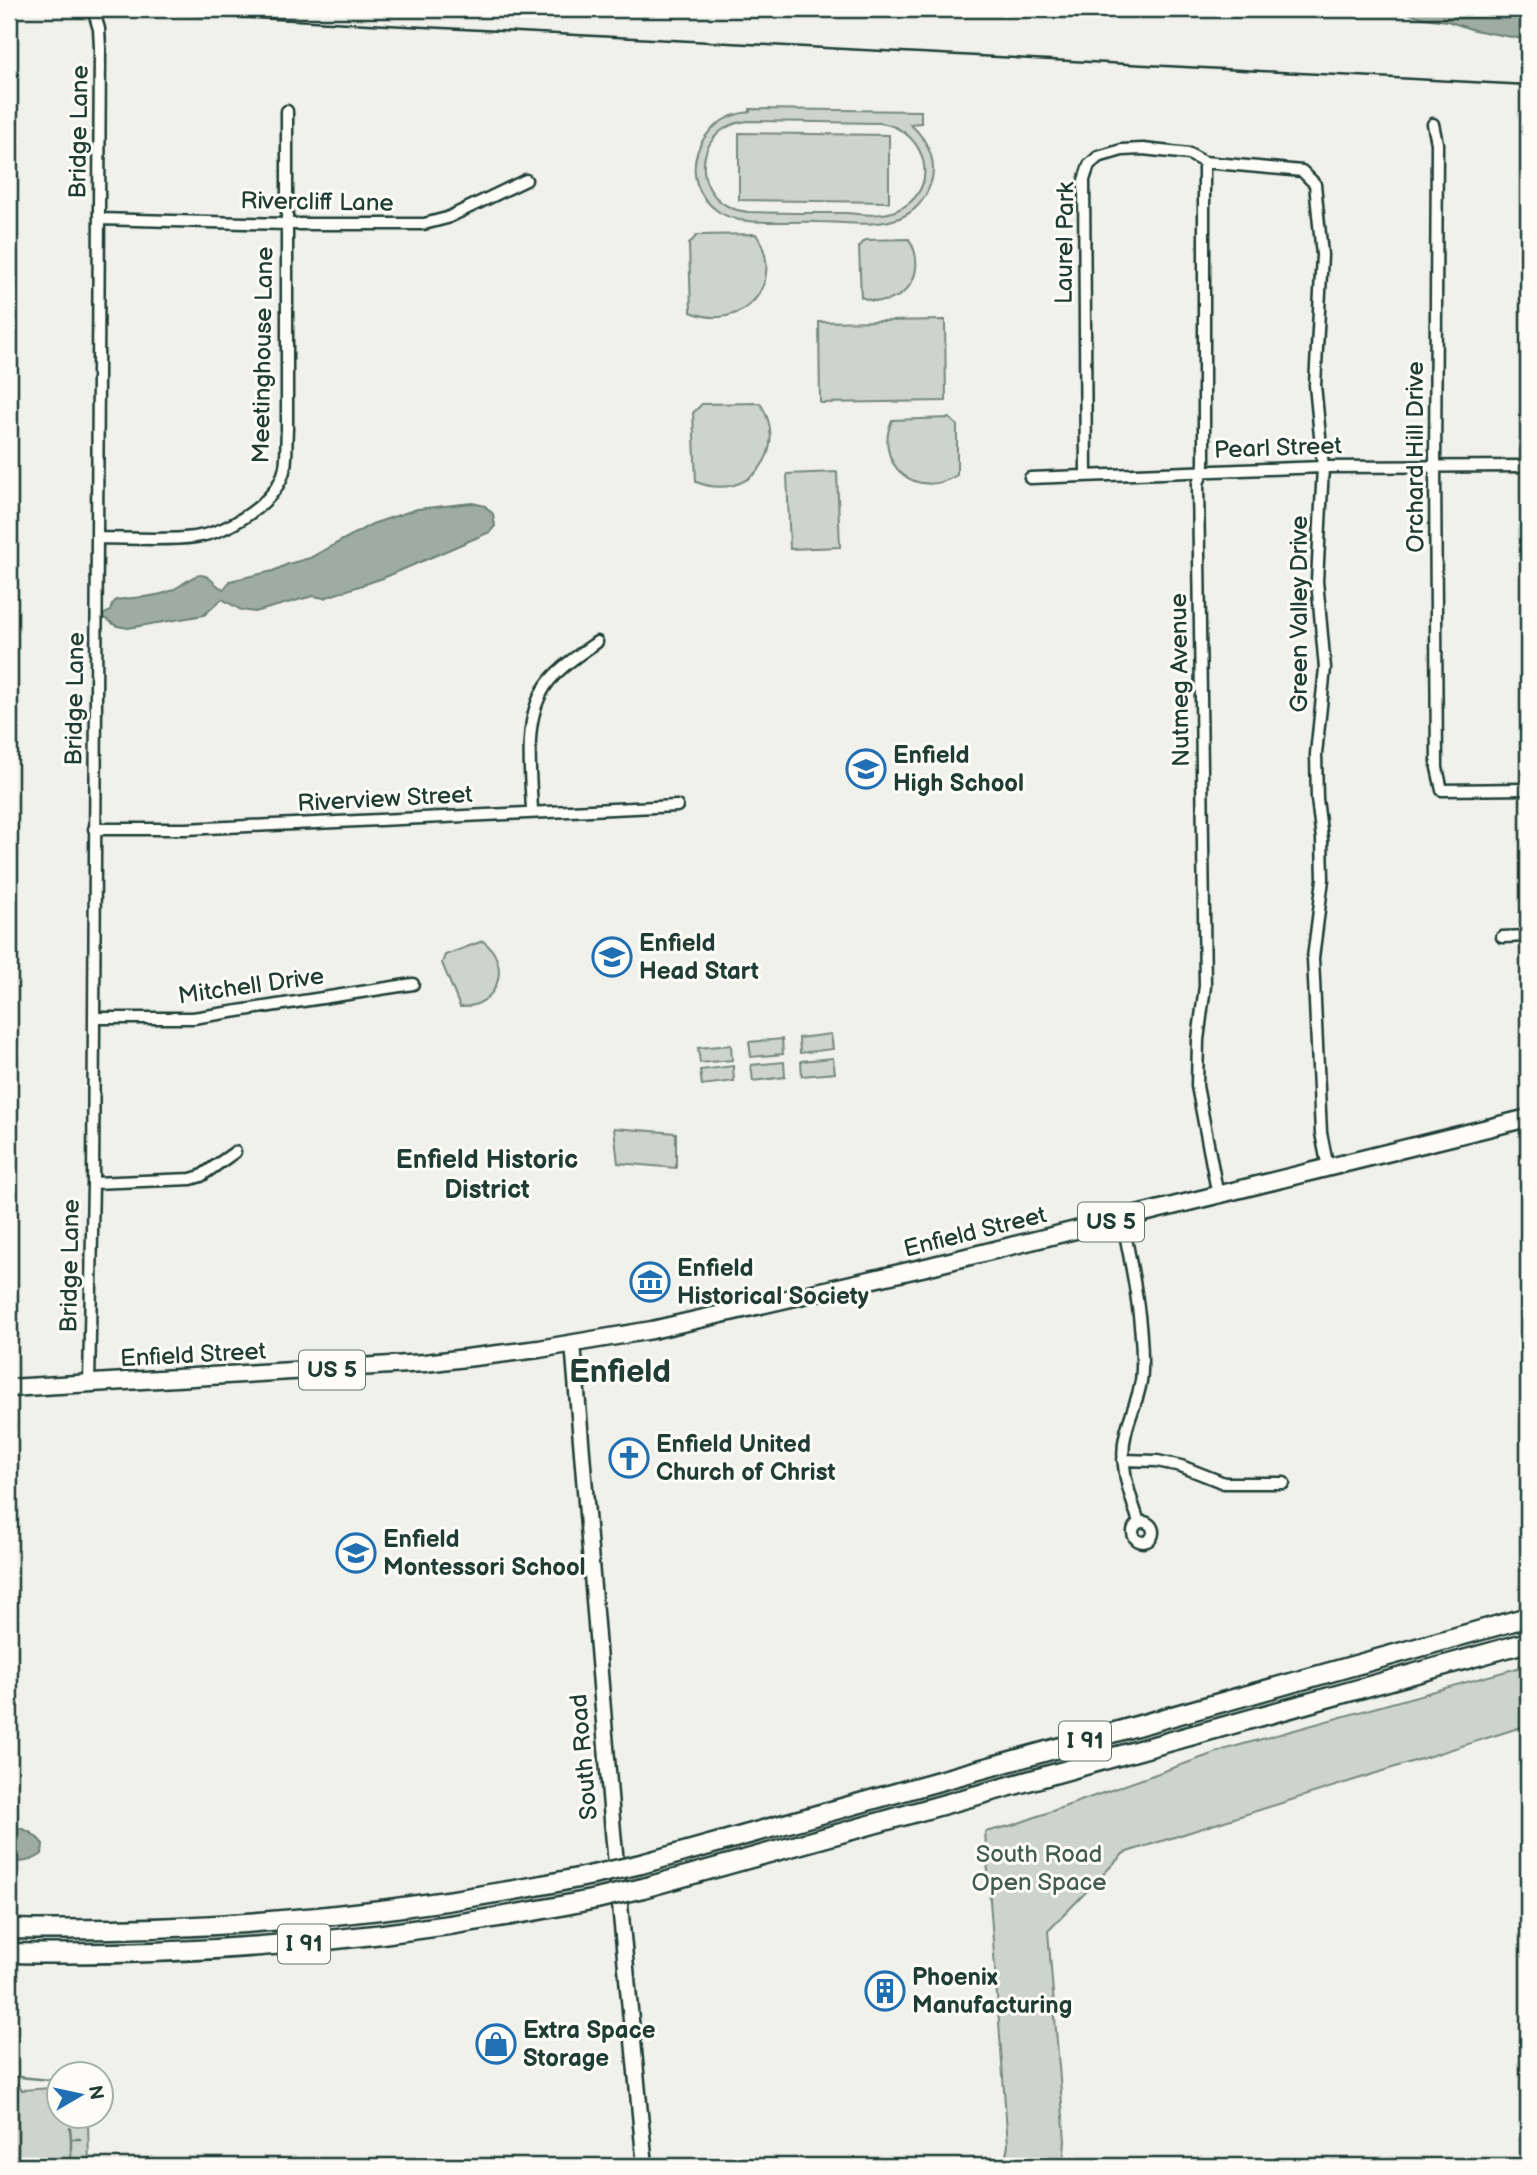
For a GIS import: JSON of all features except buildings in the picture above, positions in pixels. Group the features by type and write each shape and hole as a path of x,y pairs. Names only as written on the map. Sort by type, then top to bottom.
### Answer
{"highway":[{"name":"I 91","path":"9,1929 177,1928 292,1921 413,1907 593,1875 641,1864 1528,1617"},
{"name":"I 91","path":"9,1953 150,1953 307,1944 433,1928 596,1899 1528,1642"}],"main road":[{"name":"Enfield Street","path":"9,1388 374,1367 484,1357 573,1343 701,1320 1218,1196 1528,1118"},
{"name":"South Road","path":"573,1343 612,1818 645,2166"}],"street":[{"name":"Bridge Lane","path":"89,1384 93,1183 100,48 94,12"},
{"name":"Meetinghouse Lane","path":"97,538 194,537 215,532 262,502 279,482 285,468 287,429 287,111"},
{"name":"Orchard Hill Drive","path":"1433,124 1437,143 1437,768 1442,790 1528,789"},
{"name":"Laurel Park","path":"1086,476 1084,180 1089,164 1098,157 1122,150 1165,150 1189,154 1204,162 1302,171 1315,184"},
{"name":"Nutmeg Avenue","path":"1204,162 1203,472 1198,483 1198,495 1205,986 1198,1040 1197,1086 1218,1196"},
{"name":"Rivercliff Lane","path":"99,219 287,224 424,224 447,218 526,180"},
{"name":"Green Valley Drive","path":"1315,184 1322,255 1315,385 1323,467 1317,581 1325,668 1315,778 1322,839 1323,879 1313,958 1321,1133 1328,1168"},
{"name":"Pearl Street","path":"1030,478 1323,467 1528,466"},
{"path":"533,812 532,719 538,699 550,681 569,662 597,642"},
{"name":"Riverview Street","path":"94,829 177,829 677,806"},
{"path":"1502,937 1528,936"},
{"name":"Mitchell Drive","path":"94,1018 183,1019 413,984"},
{"path":"93,1183 191,1179 201,1176 235,1152"},
{"path":"1122,1219 1132,1272 1142,1370 1138,1399 1125,1433 1124,1460 1131,1498 1139,1522"},
{"path":"1124,1460 1157,1461 1181,1466 1224,1483 1284,1483"}],"green space":[{"path":"750,109 921,111 921,123 910,124 923,138 931,154 933,172 928,190 919,205 910,213 875,223 758,222 726,216 705,199 697,184 697,152 716,125 732,116 750,112","holes":["748,121 880,123 896,128 909,137 924,162 924,177 920,190 910,202 895,211 871,215 748,212 729,207 715,196 707,182 704,166 707,151 715,137 729,126"]},
{"path":"739,133 889,135 889,202 739,200"},
{"path":"756,234 764,252 766,270 763,286 755,299 743,310 728,316 710,317 691,312 689,244 697,235"},
{"path":"909,239 915,253 916,266 914,278 908,288 899,296 888,300 875,301 861,297 859,247 865,240"},
{"path":"945,320 946,401 820,403 819,322"},
{"path":"760,403 768,421 771,439 760,468 748,479 733,485 715,487 696,482 693,413 702,404"},
{"path":"949,418 957,425 957,475 942,482 927,484 913,481 902,474 893,464 888,451 892,420"},
{"path":"837,472 840,547 790,549 787,474"},
{"path":"483,941 492,950 497,961 497,983 492,993 484,1000 460,1007 442,963 445,955"},
{"path":"831,1034 833,1049 800,1053 799,1038"},
{"path":"782,1039 783,1054 751,1057 749,1042"},
{"path":"731,1045 732,1060 700,1063 698,1048"},
{"path":"833,1058 835,1073 802,1076 801,1061"},
{"path":"784,1062 785,1077 753,1081 751,1065"},
{"path":"733,1066 734,1081 702,1085 700,1070"},
{"path":"614,1128 676,1133 676,1168 618,1163"},
{"name":"South Road Open Space","path":"1528,1665 1528,1725 1124,1853 1048,1931 1065,2141 1063,2166 1004,2166 1008,2145 985,1832 1013,1825 1226,1749"},
{"path":"9,2083 17,2084 22,2090 46,2088 46,2130 88,2130 89,2166 13,2166 12,2105 9,2105"}],"shaded area":[{"path":"1362,9 1394,9 1384,12"},
{"path":"1394,9 1528,9 1528,40 1474,30"},
{"path":"472,503 485,506 493,514 495,526 490,532 383,578 324,598 313,596 255,612 241,610 222,599 204,615 128,628 117,626 103,615 110,611 116,600 166,593 198,575 208,577 224,589 230,581 273,571 310,558 372,524 417,509"},
{"path":"9,1826 24,1829 36,1836 43,1844 42,1854 22,1862 9,1862"}],"waterway":[{"path":"9,2076 46,2080"},
{"path":"70,2130 71,2139 80,2139"},
{"path":"71,2139 71,2166"}],"railway":[{"path":"83,9 1528,85"}],"place":[{"name":"Enfield High School","path":"866,769"},
{"name":"Enfield Head Start","path":"612,957"},
{"name":"Enfield Historical Society","path":"650,1282"},
{"name":"Enfield United Church of Christ","path":"629,1458"},
{"name":"Enfield Montessori School","path":"356,1553"},
{"name":"Phoenix Manufacturing","path":"885,1991"},
{"name":"Extra Space Storage","path":"496,2044"}],"district":[{"name":"Enfield Historic District","path":"487,1175"},
{"name":"Enfield","path":"620,1372"}]}
